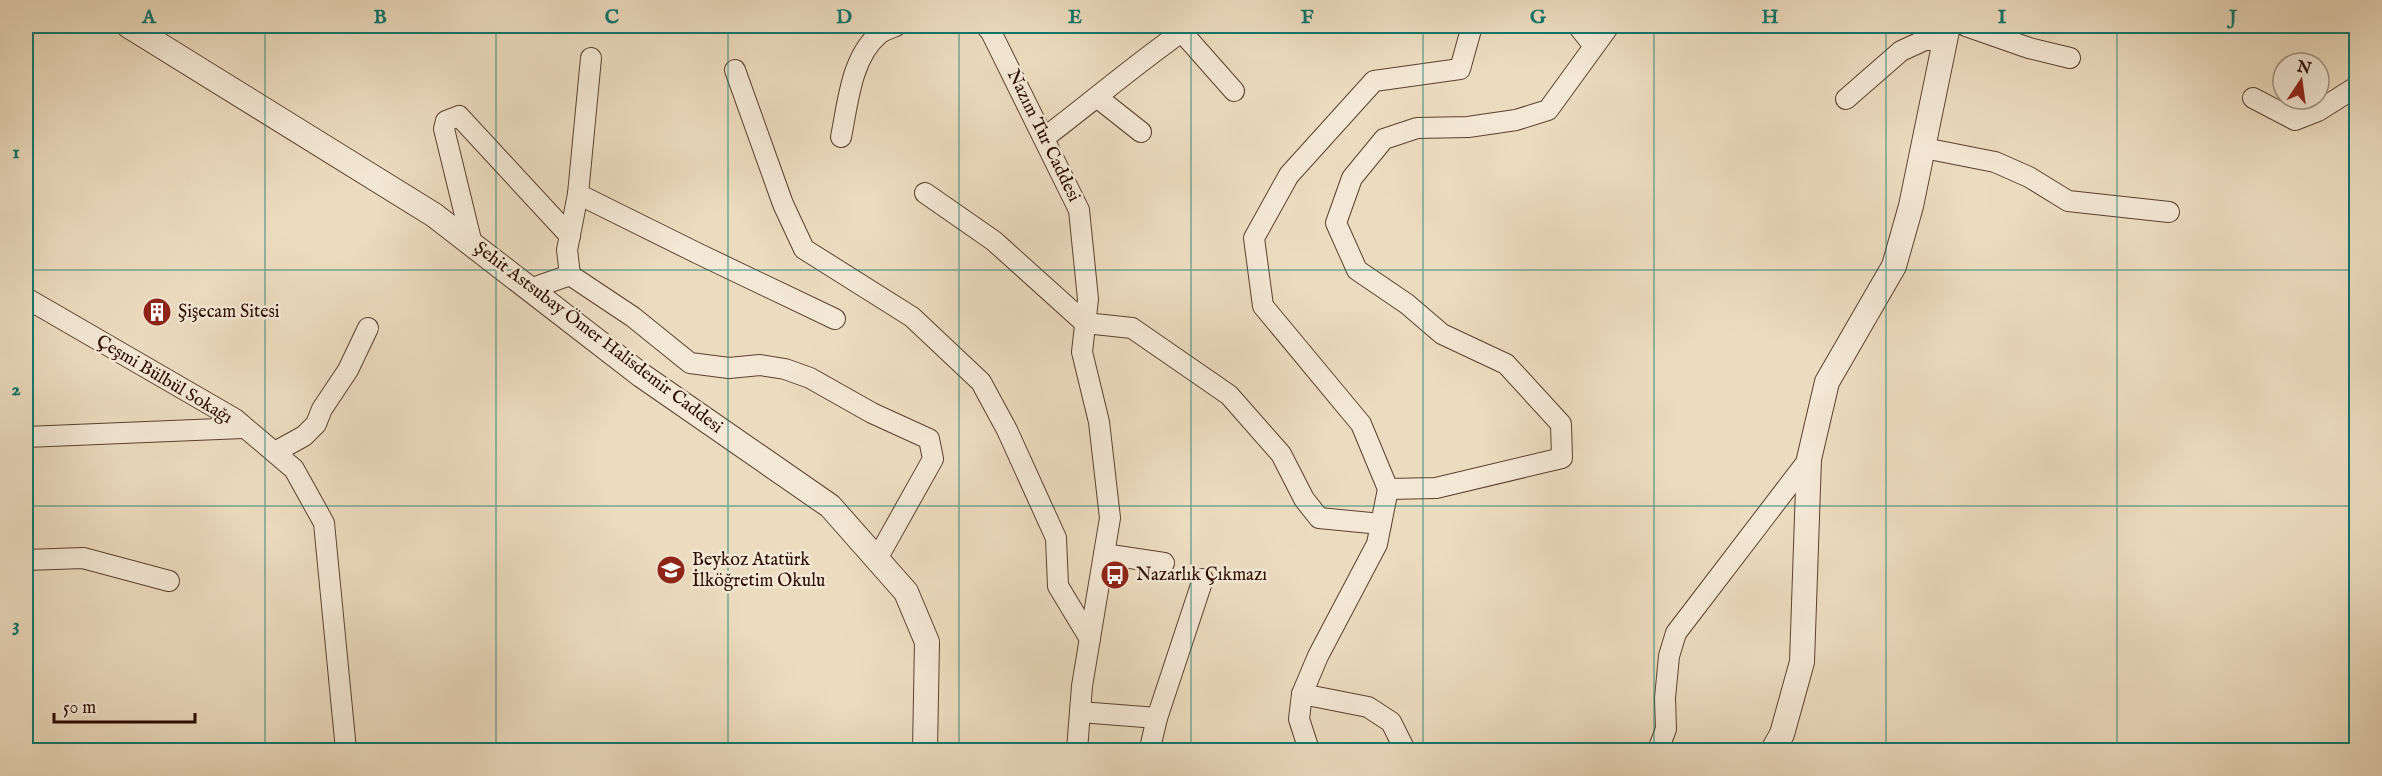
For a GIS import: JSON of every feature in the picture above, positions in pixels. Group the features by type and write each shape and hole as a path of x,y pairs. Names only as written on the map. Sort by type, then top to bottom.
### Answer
{"street":[{"name":"Şehit Astsubay Ömer Halisdemir Caddesi","path":"129,26 434,215 641,375 830,506 906,592 927,642 925,750"},
{"path":"841,137 850,92 860,60 880,33 896,26"},
{"name":"Nazım Tur Caddesi","path":"986,26 1079,210 1088,299 1082,352 1099,422 1110,518 1090,639 1077,750"},
{"path":"1309,750 1299,719 1302,694 1318,657 1377,544 1388,489 1361,424 1263,306 1254,238 1289,176 1374,81 1460,69 1472,26"},
{"path":"1578,26 1593,45"},
{"path":"1388,489 1436,488 1562,458 1561,424 1506,364 1442,334 1407,304 1357,270 1336,223 1352,178 1384,139 1417,128 1468,127 1516,120 1548,110 1609,26"},
{"path":"1966,26 2029,48 2070,58"},
{"path":"1044,138 1098,98 1143,58 1185,28 1234,91"},
{"path":"1773,750 1782,734 1802,662 1809,459 1827,382 1894,266 1924,148 1946,33 1901,51 1846,99"},
{"path":"591,58 578,194 567,250 570,275 633,317 690,363 729,368 760,365 786,369 810,378 872,413 929,439 933,459 877,559"},
{"path":"735,70 783,204 804,249 912,317 981,382 1007,429 1056,538 1058,586 1090,639"},
{"path":"2253,98 2295,120 2318,111 2356,87"},
{"path":"1098,98 1141,132"},
{"path":"472,244 444,129 446,121 459,117 570,236"},
{"path":"1924,148 1995,162 2029,177 2068,201 2169,212"},
{"path":"925,193 994,241 1085,323 1132,328 1229,396 1281,454 1304,499 1319,518 1381,524"},
{"path":"578,194 699,255 835,319"},
{"path":"530,289 570,275"},
{"name":"Çeşmi Bülbül Sokağı","path":"26,298 235,420 294,469 324,523 346,750"},
{"path":"275,452 304,436 316,424 322,409 348,370 368,327"},
{"path":"26,437 243,428"},
{"path":"1658,750 1666,729 1665,698 1669,656 1676,633 1809,459"},
{"path":"1104,554 1164,563"},
{"path":"26,560 83,558 169,581"},
{"path":"1151,750 1157,718 1203,579"},
{"path":"1302,694 1368,707 1391,722 1406,750"},
{"path":"1080,712 1157,718"}],"place":[{"name":"Şişecam Sitesi","path":"157,312"},
{"name":"Beykoz Atatürk İlköğretim Okulu","path":"671,570"},
{"name":"Nazarlık Çıkmazı","path":"1115,575"}]}
